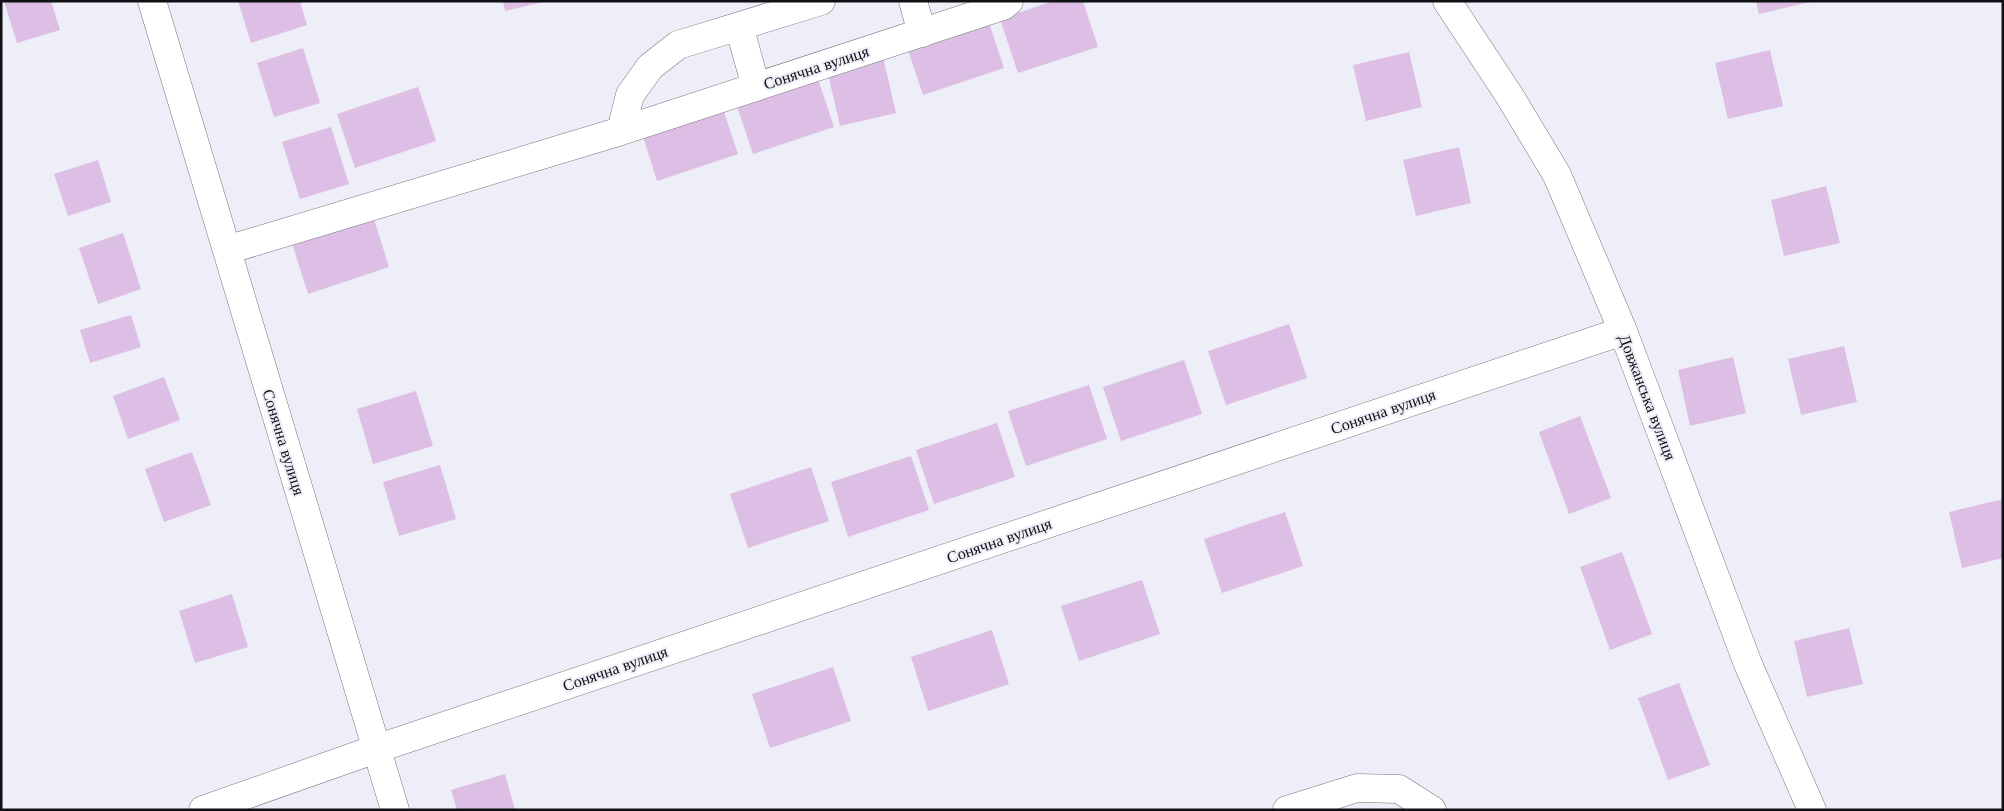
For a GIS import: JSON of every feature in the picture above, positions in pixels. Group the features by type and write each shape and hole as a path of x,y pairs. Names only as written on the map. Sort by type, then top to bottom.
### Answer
{"street":[{"name":"Сонячна вулиця","path":"152,1 395,810"},
{"path":"621,131 630,95 650,67 678,45 821,1"},
{"path":"913,1 922,33"},
{"name":"Сонячна вулиця","path":"227,250 621,131 1003,6 1009,1"},
{"name":"Довжанська вулиця","path":"1447,1 1509,95 1557,175 1623,331 1748,664 1812,810"},
{"path":"739,26 756,87"},
{"name":"Сонячна вулиця","path":"376,749 1623,331"},
{"path":"202,810 376,749"},
{"path":"1287,810 1358,788 1399,789 1432,810"}],"building":[{"path":"4,1 51,1 60,30 17,43"},
{"path":"238,1 300,1 307,25 251,43"},
{"path":"503,1 543,1 543,2 505,11"},
{"path":"1053,1 1083,1 1098,47 1018,73 1000,19"},
{"path":"1756,1 1810,1 1810,2 1759,14"},
{"path":"986,14 1004,68 923,95 905,41"},
{"path":"303,48 320,103 274,117 257,63"},
{"path":"1770,50 1783,106 1728,119 1715,63"},
{"path":"1409,52 1422,107 1366,121 1353,65"},
{"path":"883,57 896,113 840,126 827,70"},
{"path":"816,73 834,127 753,154 735,100"},
{"path":"418,87 436,141 355,168 337,114"},
{"path":"720,100 738,154 657,181 640,127"},
{"path":"331,127 349,184 300,199 282,142"},
{"path":"1459,147 1471,203 1416,216 1403,160"},
{"path":"98,160 111,202 68,216 54,174"},
{"path":"1826,186 1840,243 1784,256 1771,200"},
{"path":"372,213 389,267 308,294 291,240"},
{"path":"123,233 141,289 98,304 79,248"},
{"path":"131,315 141,347 90,363 80,330"},
{"path":"1289,324 1307,378 1226,405 1208,351"},
{"path":"1844,346 1857,402 1801,415 1788,359"},
{"path":"1733,357 1746,413 1690,426 1678,370"},
{"path":"1184,360 1202,414 1121,441 1103,387"},
{"path":"164,377 180,420 128,439 113,396"},
{"path":"1089,385 1107,439 1026,466 1008,411"},
{"path":"416,391 433,446 373,464 357,409"},
{"path":"1580,416 1611,498 1569,514 1539,432"},
{"path":"997,423 1015,477 934,504 916,450"},
{"path":"192,452 211,505 164,522 145,469"},
{"path":"911,456 929,510 848,537 831,482"},
{"path":"440,465 456,519 399,536 383,482"},
{"path":"811,467 829,521 748,548 730,494"},
{"path":"2003,499 2003,558 1962,568 1949,512"},
{"path":"1285,512 1303,566 1222,593 1204,539"},
{"path":"1622,552 1652,634 1610,650 1580,567"},
{"path":"1142,580 1160,634 1079,661 1061,606"},
{"path":"232,594 248,647 195,663 179,611"},
{"path":"1849,628 1863,684 1807,697 1794,641"},
{"path":"992,630 1009,684 928,711 911,657"},
{"path":"833,667 851,721 770,748 752,694"},
{"path":"1679,683 1710,765 1668,780 1638,698"},
{"path":"505,774 515,810 457,810 451,790"}]}
